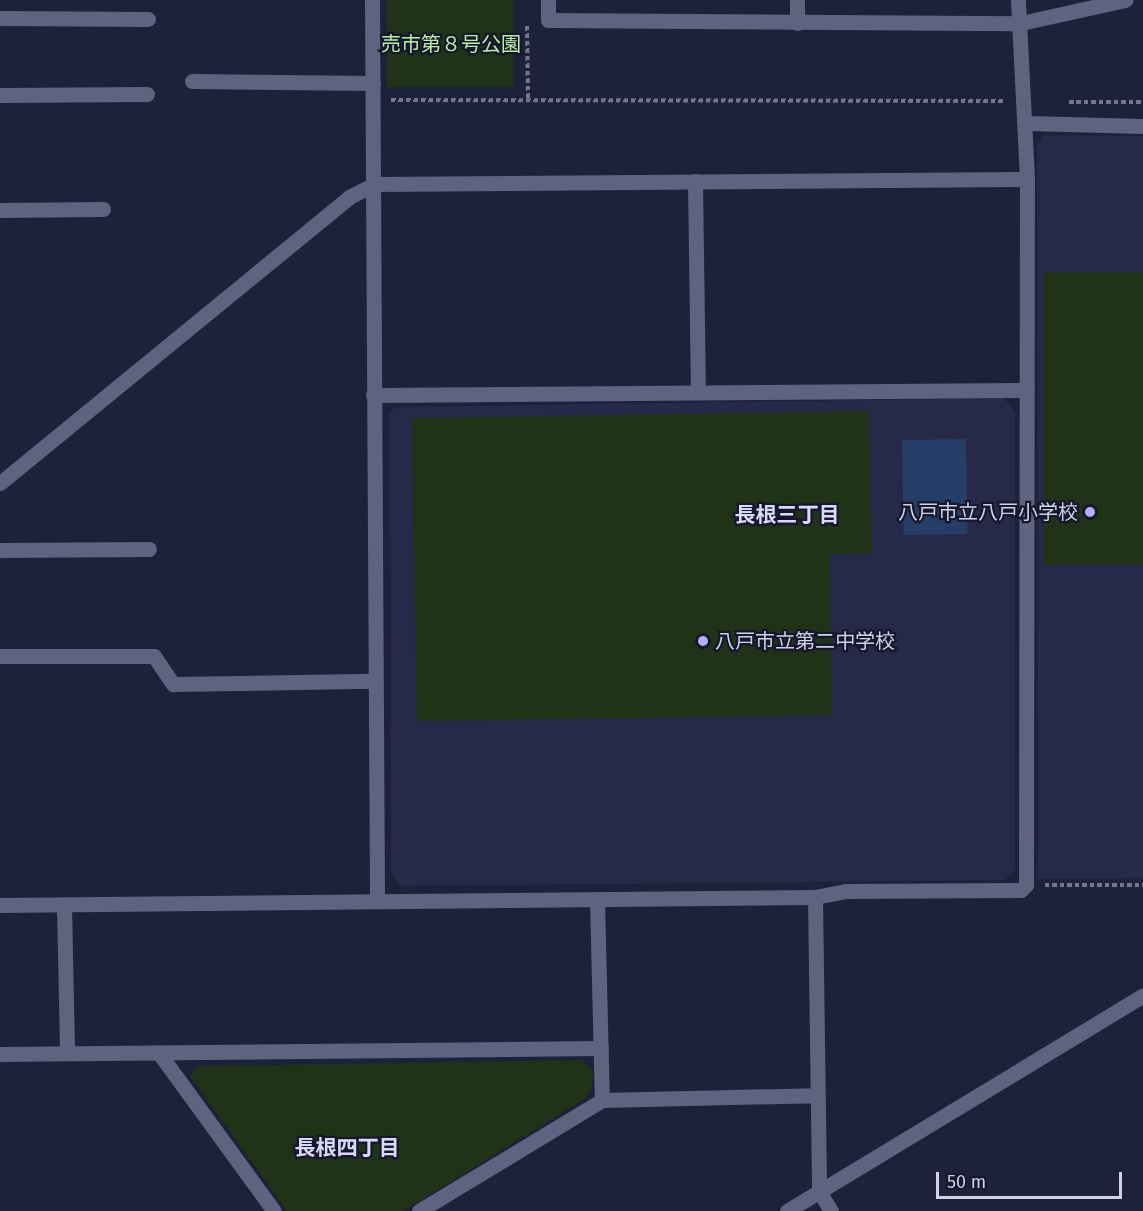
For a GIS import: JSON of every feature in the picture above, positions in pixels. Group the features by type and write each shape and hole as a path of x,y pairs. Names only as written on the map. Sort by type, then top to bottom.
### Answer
{"street":[{"path":"372,0 375,184 373,394 377,900"},
{"path":"548,0 548,20 1021,24 1125,0"},
{"path":"797,0 797,22"},
{"path":"0,905 814,897 846,891 1021,890 1026,885 1027,123 1018,0"},
{"path":"0,18 148,19"},
{"path":"192,81 373,83"},
{"path":"0,95 147,94"},
{"path":"1027,123 1143,126"},
{"path":"0,483 349,197 375,184 1027,179"},
{"path":"695,182 698,392"},
{"path":"0,210 103,208"},
{"path":"373,394 1027,390"},
{"path":"0,550 149,549"},
{"path":"0,656 154,656 173,684 375,681"},
{"path":"814,897 815,1095 819,1191 831,1211"},
{"path":"597,900 602,1100"},
{"path":"64,905 67,1053"},
{"path":"787,1211 1143,995"},
{"path":"0,1054 601,1048"},
{"path":"159,1053 274,1211"},
{"path":"419,1211 602,1100 815,1095"}],"path":[{"path":"527,22 528,100"},
{"path":"373,100 1025,102"},
{"path":"1061,102 1143,102"},
{"path":"1026,885 1143,885"}],"shaded area":[{"name":"八戸市立八戸小学校","path":"1043,135 1143,136 1143,878 1038,879 1037,145"},
{"name":"八戸市立第二中学校","path":"1004,398 1015,412 1015,869 1005,880 400,886 391,871 390,413 395,407"},
{"path":"966,439 968,534 904,535 902,440"}],"green space":[{"name":"売市第８号公園","path":"387,0 513,0 513,87 387,87"},
{"path":"1044,272 1143,272 1143,565 1044,565"},
{"path":"869,411 872,553 830,554 832,715 417,721 412,418"},
{"path":"582,1060 593,1070 592,1087 586,1098 403,1211 287,1211 190,1076 198,1066"}],"place":[{"name":"八戸市立八戸小学校","path":"1090,512"},
{"name":"八戸市立第二中学校","path":"703,641"}],"district":[{"name":"長根三丁目","path":"787,515"},
{"name":"長根四丁目","path":"347,1148"}]}
